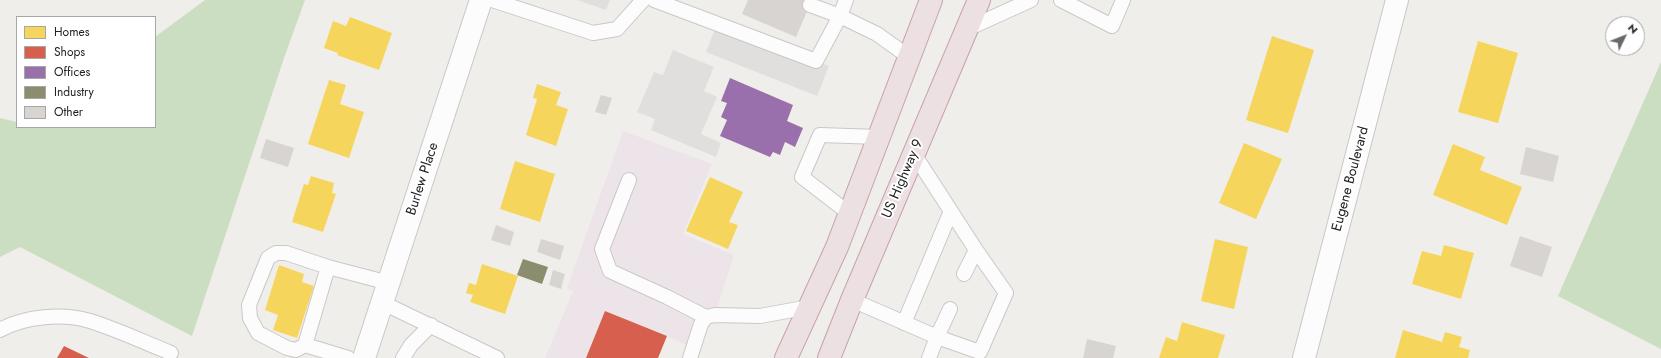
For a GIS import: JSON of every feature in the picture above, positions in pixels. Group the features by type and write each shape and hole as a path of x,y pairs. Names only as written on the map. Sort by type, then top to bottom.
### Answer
{"highway":[{"path":"786,358 837,247 931,0"},
{"name":"US Highway 9","path":"829,358 852,300 979,0"}],"street":[{"name":"Burlew Place","path":"364,358 481,0"},
{"name":"Eugene Boulevard","path":"1304,358 1397,0"}],"lane":[{"path":"492,0 593,33 618,29 643,0"},
{"path":"654,0 816,61 840,16 846,0"},
{"path":"967,29 1031,0"},
{"path":"1060,0 1112,26 1123,0"},
{"path":"810,5 840,16 877,34 909,57"},
{"path":"850,214 802,177 820,135 879,137"},
{"path":"852,300 937,337 980,352 998,313 1006,293 976,250 914,154"},
{"path":"629,180 602,249 610,271 706,317 715,315 760,316 809,307"},
{"path":"904,322 951,211"},
{"path":"964,274 976,250"},
{"path":"328,267 305,345 296,350 287,348 258,333 250,318 249,305 268,258 276,253 286,253 328,267 386,293 431,325 493,357"},
{"path":"929,358 950,308"},
{"path":"0,330 17,322 31,319 58,317 90,321 174,356"},
{"path":"690,358 701,324 706,317"},
{"path":"403,358 411,345 431,325"},
{"path":"305,345 348,358"}],"shaded area":[{"path":"577,0 610,0 606,10"},
{"path":"717,24 829,66 817,96 706,52"},
{"path":"673,50 714,67 704,91 717,97 701,134 721,143 716,157 651,130 655,119 637,112 654,72 663,75"},
{"path":"623,131 712,164 683,234 734,255 715,315 693,349 667,336 606,311 586,358 545,358 573,291 567,288"}],"green space":[{"path":"205,0 305,0 284,58 192,336 20,247 0,257 0,118 16,122 16,128 156,128 156,36"},
{"path":"1661,62 1661,349 1558,296"}],"building: Homes":[{"path":"350,17 392,33 379,70 337,55 338,53 324,48 333,21 346,26"},
{"path":"1272,36 1314,50 1288,133 1246,120"},
{"path":"1478,41 1518,53 1498,123 1458,112"},
{"path":"329,80 346,85 340,104 364,112 349,158 308,144"},
{"path":"537,84 561,92 556,105 568,109 556,146 526,135 537,99 533,98"},
{"path":"1244,143 1282,159 1256,219 1219,203"},
{"path":"1453,144 1485,157 1480,170 1522,187 1507,225 1433,195"},
{"path":"515,161 555,174 540,222 500,209"},
{"path":"311,176 334,183 332,193 336,194 323,232 292,222 304,184 308,185"},
{"path":"710,177 743,192 729,222 738,225 728,249 686,231"},
{"path":"1215,239 1248,247 1234,309 1201,301"},
{"path":"1444,245 1474,253 1461,299 1412,284 1422,251 1441,256"},
{"path":"482,264 518,276 505,314 470,302 473,295 466,293 469,283 476,285"},
{"path":"279,265 304,274 302,282 314,286 297,338 273,330 278,315 265,310"},
{"path":"1182,322 1225,335 1218,358 1159,358 1166,337 1177,341"},
{"path":"1403,330 1442,342 1445,332 1462,337 1459,347 1470,350 1468,358 1395,358"}],"building: Shops":[{"path":"605,311 667,336 658,358 586,358"},
{"path":"64,346 89,358 57,358"}],"building: Offices":[{"path":"730,78 793,105 787,121 803,128 795,147 785,142 780,155 773,152 770,157 720,136 727,120 721,117 727,103 721,101"}],"building: Industry":[{"path":"523,259 548,267 542,284 517,275"}],"building: Other":[{"path":"748,0 812,0 796,37 742,14"},
{"path":"601,95 612,98 606,115 595,112"},
{"path":"266,139 294,148 288,167 260,158"},
{"path":"1526,147 1559,156 1553,182 1520,174"},
{"path":"496,225 514,232 510,246 491,240"},
{"path":"1520,236 1552,247 1542,277 1510,266"},
{"path":"541,239 564,246 560,260 537,252"},
{"path":"553,270 565,274 561,289 549,285"},
{"path":"1087,339 1116,346 1113,358 1083,358"}]}
